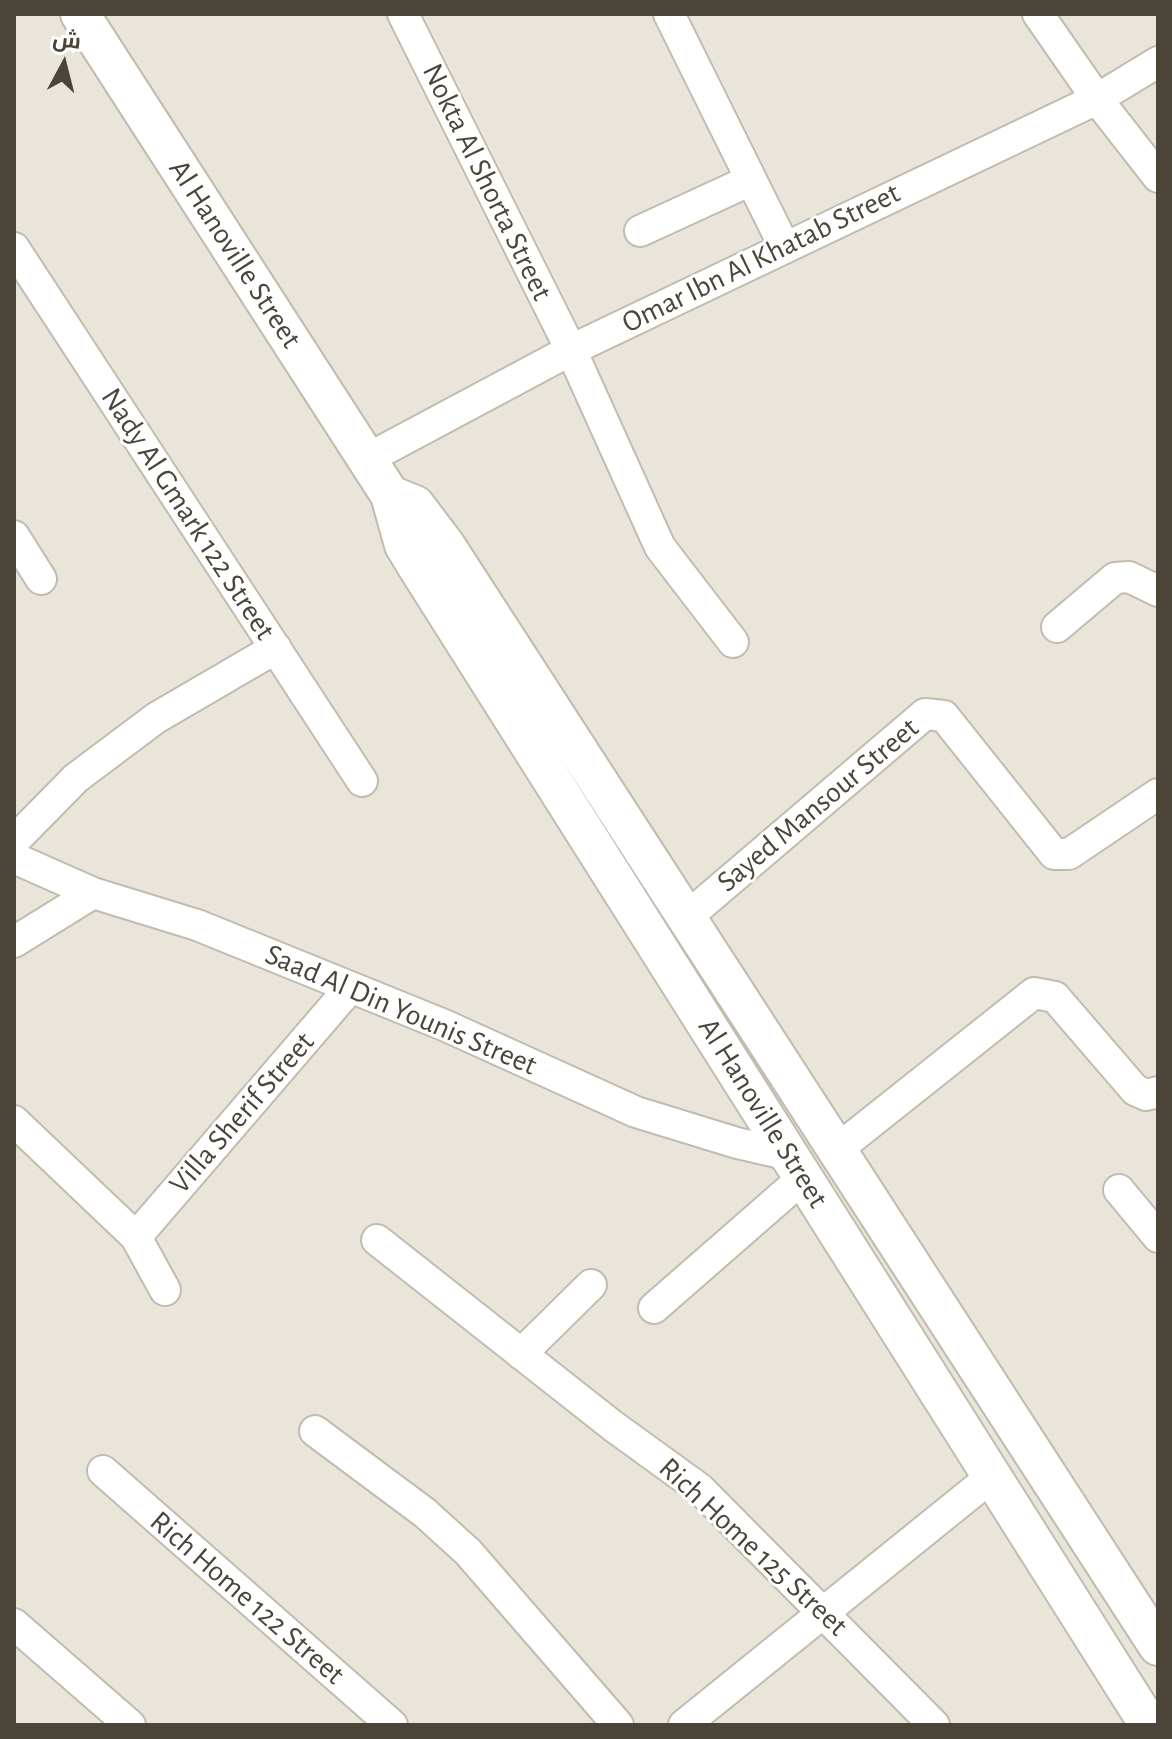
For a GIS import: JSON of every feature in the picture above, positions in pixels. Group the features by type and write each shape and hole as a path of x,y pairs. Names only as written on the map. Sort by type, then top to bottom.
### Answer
{"street":[{"name":"Al Hanoville Street","path":"80,14 390,495 404,545 796,1166 1135,1719"},
{"name":"Nokta Al Shorta Street","path":"403,14 571,350 660,547 733,642"},
{"path":"669,14 784,246"},
{"path":"1038,14 1097,99 1158,177"},
{"name":"Omar Ibn Al Khatab Street","path":"367,459 571,350 1097,99 1158,62"},
{"path":"640,231 751,180"},
{"name":"Nady Al Gmark 122 Street","path":"14,248 362,781"},
{"name":"Al Hanoville Street","path":"390,495 415,505 430,522 1156,1639"},
{"path":"14,536 41,579"},
{"path":"1057,627 1115,578 1129,577 1158,591"},
{"path":"14,841 76,778 145,727 276,648"},
{"name":"Sayed Mansour Street","path":"688,916 925,714 944,716 1054,854 1069,854 1158,794"},
{"name":"Saad Al Din Younis Street","path":"14,858 93,893 197,925 444,1025 636,1112 796,1166"},
{"path":"14,942 93,893"},
{"name":"Villa Sherif Street","path":"136,1237 349,989"},
{"path":"839,1148 1034,993 1055,997 1135,1090 1146,1095 1158,1092"},
{"path":"14,1121 136,1237 165,1290"},
{"path":"654,1308 796,1166"},
{"path":"1119,1190 1158,1237"},
{"name":"Rich Home 125 Street","path":"377,1240 700,1489 934,1725"},
{"path":"521,1354 591,1285"},
{"path":"315,1431 425,1513 468,1552 618,1725"},
{"name":"Rich Home 122 Street","path":"103,1471 392,1725"},
{"path":"684,1725 826,1614 990,1478"},
{"path":"14,1624 130,1725"}],"shaded area":[{"path":"14,14 1158,14 1158,1725 14,1725"}]}
